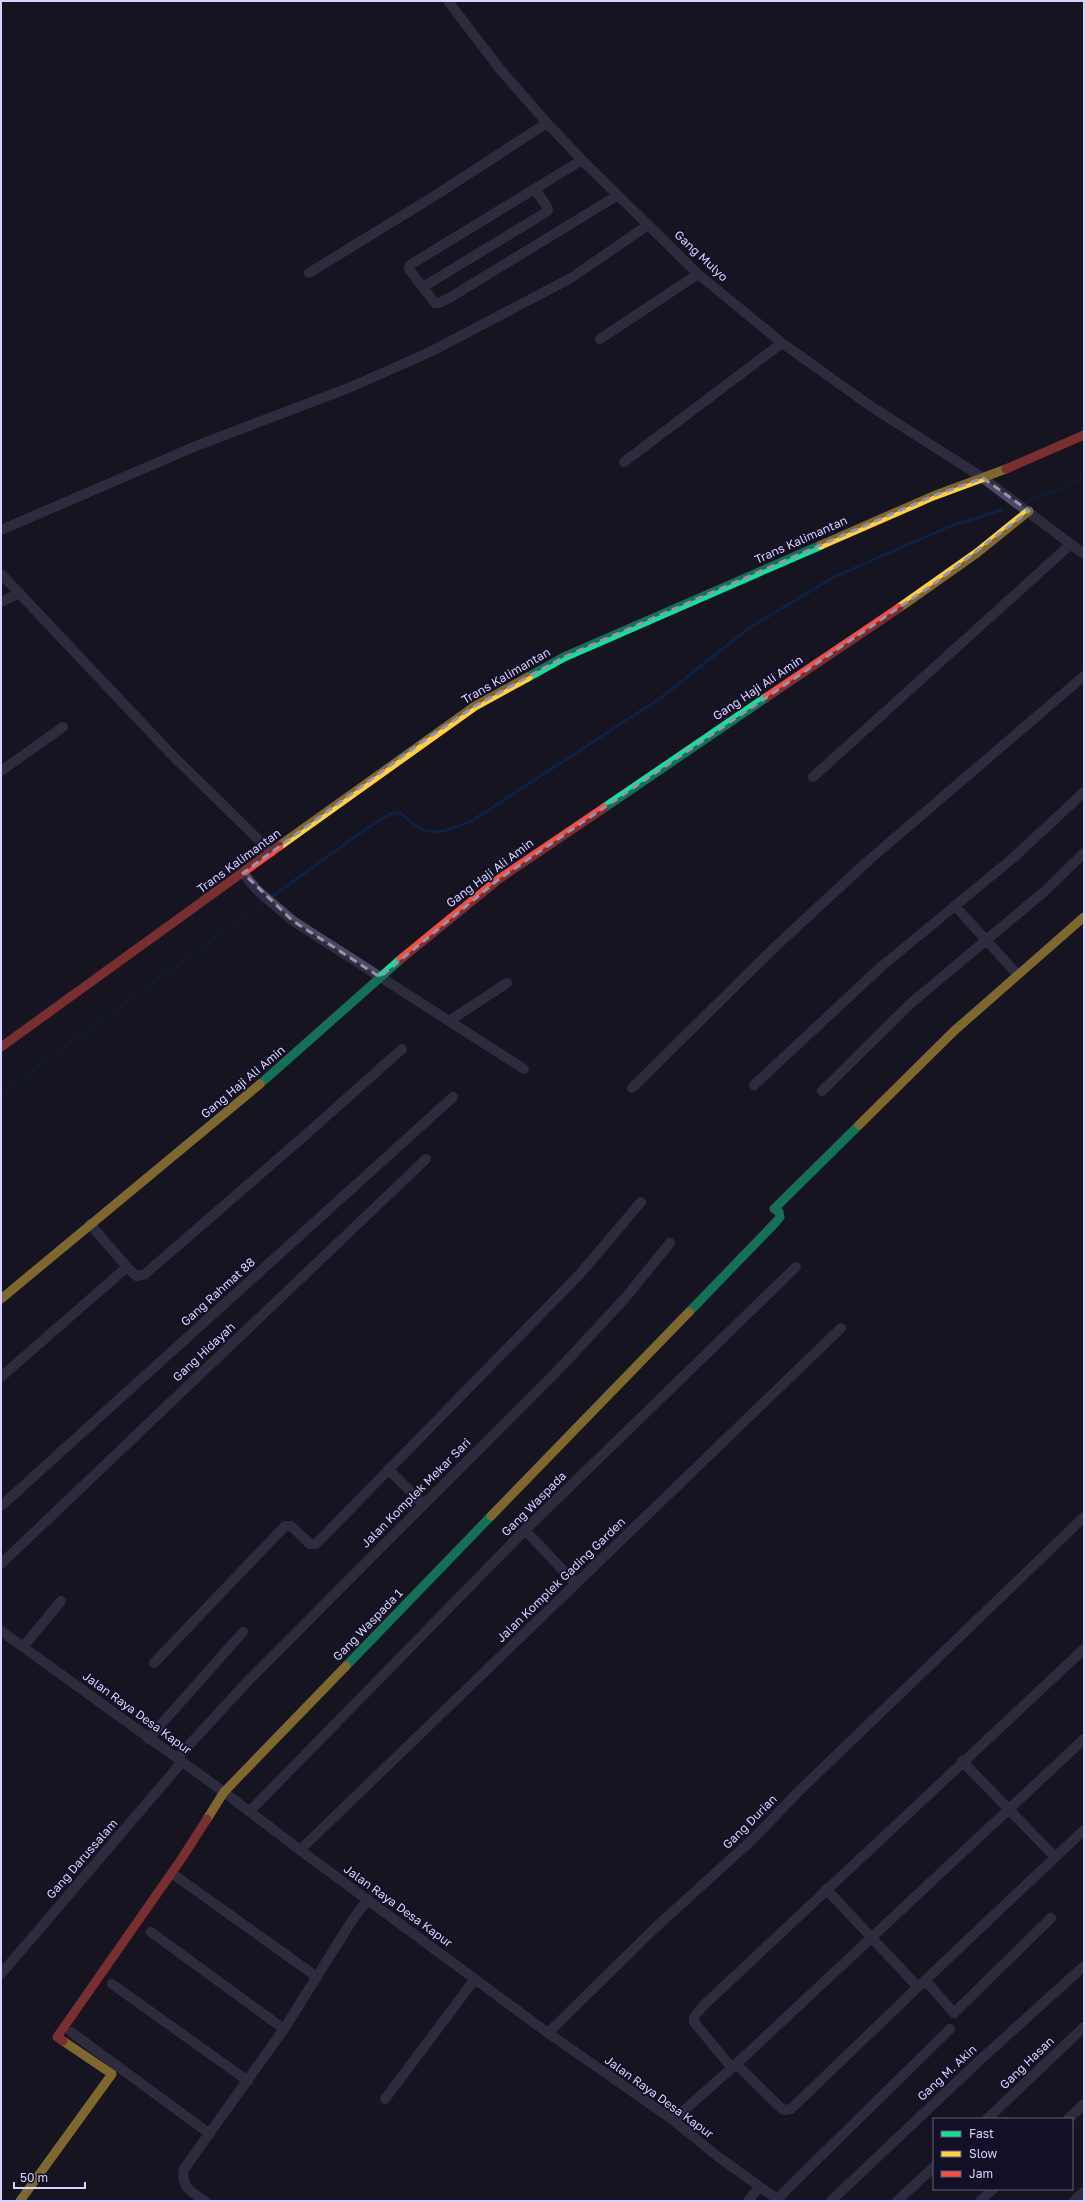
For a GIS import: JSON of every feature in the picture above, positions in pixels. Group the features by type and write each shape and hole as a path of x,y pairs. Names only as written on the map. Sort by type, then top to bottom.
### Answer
{"main road":[{"name":"Trans Kalimantan","path":"1,1047 425,740 475,706 522,679 564,657 619,632 933,496 983,478 1084,435"},
{"name":"Gang Haji Ali Amin","path":"1,1299 258,1086 380,977 499,880 607,804 935,583 977,553 1026,509"},
{"path":"1017,974 1028,967 1084,917"},
{"name":"Gang Waspada 1","path":"20,2201 112,2074 57,2037 182,1858 224,1792 776,1222 780,1217 779,1212 774,1209 954,1032 1017,974"}],"street":[{"name":"Gang Mulyo","path":"448,1 499,68 547,123 582,160 698,274 782,343 869,405 983,478 1084,554"},
{"path":"309,273 442,191 547,123"},
{"path":"582,160 410,265 409,269 435,303 439,303 618,195"},
{"path":"423,287 548,211 535,188"},
{"path":"1,530 196,446 351,386 430,352 559,285 648,224"},
{"path":"600,339 698,274"},
{"path":"624,462 728,386 782,343"},
{"path":"813,778 1071,544"},
{"path":"1,574 173,756 271,852"},
{"path":"1,602 20,594"},
{"path":"632,1088 775,947 869,860 1084,676"},
{"path":"1,771 62,727"},
{"path":"754,1085 882,966 1013,858 1084,792"},
{"path":"822,1091 910,1004 1046,890 1084,854"},
{"path":"243,873 267,899 293,921 524,1069"},
{"path":"955,906 1017,974"},
{"path":"449,1021 507,983"},
{"path":"90,1224 136,1276 145,1274 402,1049"},
{"name":"Gang Rahmat 88","path":"1,1506 454,1097"},
{"name":"Gang Hidayah","path":"1,1564 426,1159"},
{"path":"154,1663 285,1526 291,1526 310,1544 316,1544 579,1276 641,1202"},
{"name":"Jalan Komplek Mekar Sari","path":"180,1760 248,1681 561,1367 626,1296 670,1243"},
{"path":"1,1377 127,1267"},
{"name":"Gang Waspada","path":"249,1812 525,1530 796,1267"},
{"name":"Jalan Komplek Gading Garden","path":"300,1850 841,1328"},
{"path":"388,1469 423,1504"},
{"name":"Gang Durian","path":"548,2032 656,1927 753,1839 968,1628 1084,1517"},
{"path":"525,1530 576,1584"},
{"path":"23,1647 61,1601"},
{"name":"Jalan Raya Desa Kapur","path":"1,1631 148,1739 224,1792 475,1979 673,2120 717,2156 778,2200"},
{"path":"148,1739 243,1632"},
{"path":"1084,1649 962,1761 703,2006 694,2017 696,2026 734,2066 783,2110 791,2110 1084,1830"},
{"path":"673,2120 734,2066 870,1937 1084,1739"},
{"name":"Gang Darussalam","path":"1,1974 180,1760"},
{"path":"962,1761 1055,1857"},
{"path":"177,1878 317,1977"},
{"path":"826,1889 870,1937 954,2012 1051,1918"},
{"path":"205,2201 188,2189 182,2177 184,2169 284,2029 352,1919 368,1899"},
{"path":"151,1932 284,2029"},
{"name":"Gang M. Akin","path":"831,2201 979,2061 1084,1966"},
{"path":"385,2099 475,1979"},
{"path":"112,1984 248,2081"},
{"name":"Gang Hasan","path":"988,2118 1084,2027"},
{"path":"778,2200 950,2029"},
{"path":"71,2032 210,2134"},
{"path":"1069,2118 1084,2104"},
{"path":"897,2201 933,2168"},
{"path":"748,2201 759,2187"},
{"path":"980,2201 992,2190"},
{"path":"1074,2201 1084,2192"}],"highlighted area":[{"path":"983,478 1029,511 935,583 499,879 380,977 293,921 243,873 425,740 475,706 564,657 933,496"}],"waterway":[{"path":"1021,503 1057,490 1084,477"},
{"path":"1,1093 360,833 390,814 400,812 417,827 432,832 449,829 470,822 662,697 749,628 834,577 948,527 1001,510"}],"traffic: fast":[{"path":"528,677 564,657 821,545"},
{"path":"604,808 767,697"},
{"path":"260,1084 401,959"},
{"path":"689,1312 776,1222 780,1217 779,1212 774,1209 859,1125"},
{"path":"346,1666 491,1516"}],"traffic: slow":[{"path":"821,545 933,496 1006,469"},
{"path":"899,608 977,553 1029,511"},
{"path":"279,846 475,706 528,677"},
{"path":"859,1125 954,1031 1084,917"},
{"path":"1,1299 260,1084"},
{"path":"491,1516 689,1312"},
{"path":"207,1819 224,1792 346,1666"},
{"path":"20,2201 112,2074 63,2041"}],"traffic: jam":[{"path":"1006,469 1084,435"},
{"path":"767,697 899,608"},
{"path":"401,959 499,879 604,808"},
{"path":"1,1047 279,846"},
{"path":"63,2041 57,2037 182,1858 207,1819"}]}
